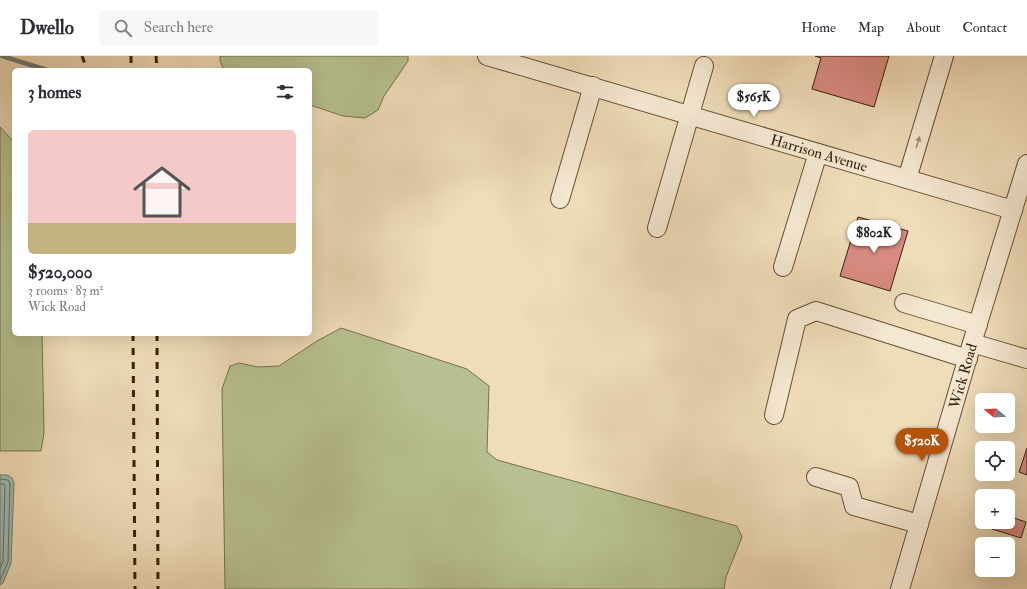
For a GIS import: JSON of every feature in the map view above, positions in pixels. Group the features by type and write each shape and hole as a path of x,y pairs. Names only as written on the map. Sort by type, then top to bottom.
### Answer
{"street":[{"name":"Harrison Avenue","path":"487,56 1013,210"},
{"path":"907,179 944,56"},
{"path":"657,228 704,66"},
{"path":"560,199 593,86"},
{"path":"783,267 818,153"},
{"name":"Wick Road","path":"900,589 1027,164"},
{"path":"904,303 978,325"},
{"path":"774,415 797,319 816,311 970,351 1027,359"},
{"path":"816,477 849,487 854,506 919,524"}],"green space":[{"path":"220,56 408,56 408,61 384,96 378,110 365,118 343,116 312,106 312,68 223,68 220,61"},
{"path":"0,127 12,140 12,336 42,336 44,433 41,451 0,451"},
{"path":"341,328 467,369 489,386 487,452 497,460 737,526 742,537 726,577 724,589 225,589 222,389 230,366 239,363 258,367 279,366 317,341"}],"water":[{"path":"0,475 7,475 12,478 14,483 11,563 3,583 0,585"}],"building":[{"path":"815,56 889,56 874,107 812,89 821,58"},
{"path":"858,217 908,231 890,291 840,276"},
{"path":"1027,448 1027,475 1019,472"},
{"path":"1015,518 1026,522 1021,538 992,529 1015,529"}],"waterway":[{"path":"2,56 41,68"}],"railway":[{"path":"82,56 86,68"},
{"path":"131,56 131,68"},
{"path":"156,56 157,68"},
{"path":"133,336 135,589"},
{"path":"157,336 158,589"}]}
